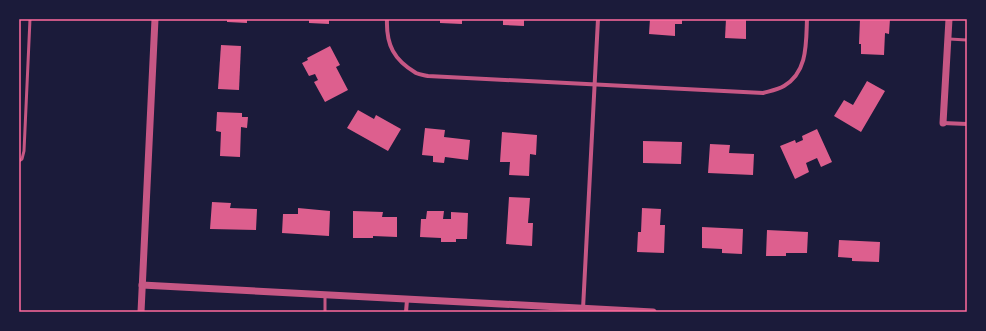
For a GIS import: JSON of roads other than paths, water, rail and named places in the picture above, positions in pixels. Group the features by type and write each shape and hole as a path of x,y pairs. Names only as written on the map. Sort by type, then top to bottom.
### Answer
{"street":[{"path":"142,312 155,19"},
{"path":"387,19 388,40 393,52 398,60 417,74 428,76 763,93 775,91 788,83 800,69 805,55 807,19"},
{"path":"583,308 598,19"},
{"path":"949,19 943,123 967,124"},
{"path":"142,285 654,312"},
{"path":"406,312 407,300"}],"lane":[{"path":"19,161 22,159 24,151 30,19"},
{"path":"948,38 967,40"},
{"path":"325,295 325,312"}]}
